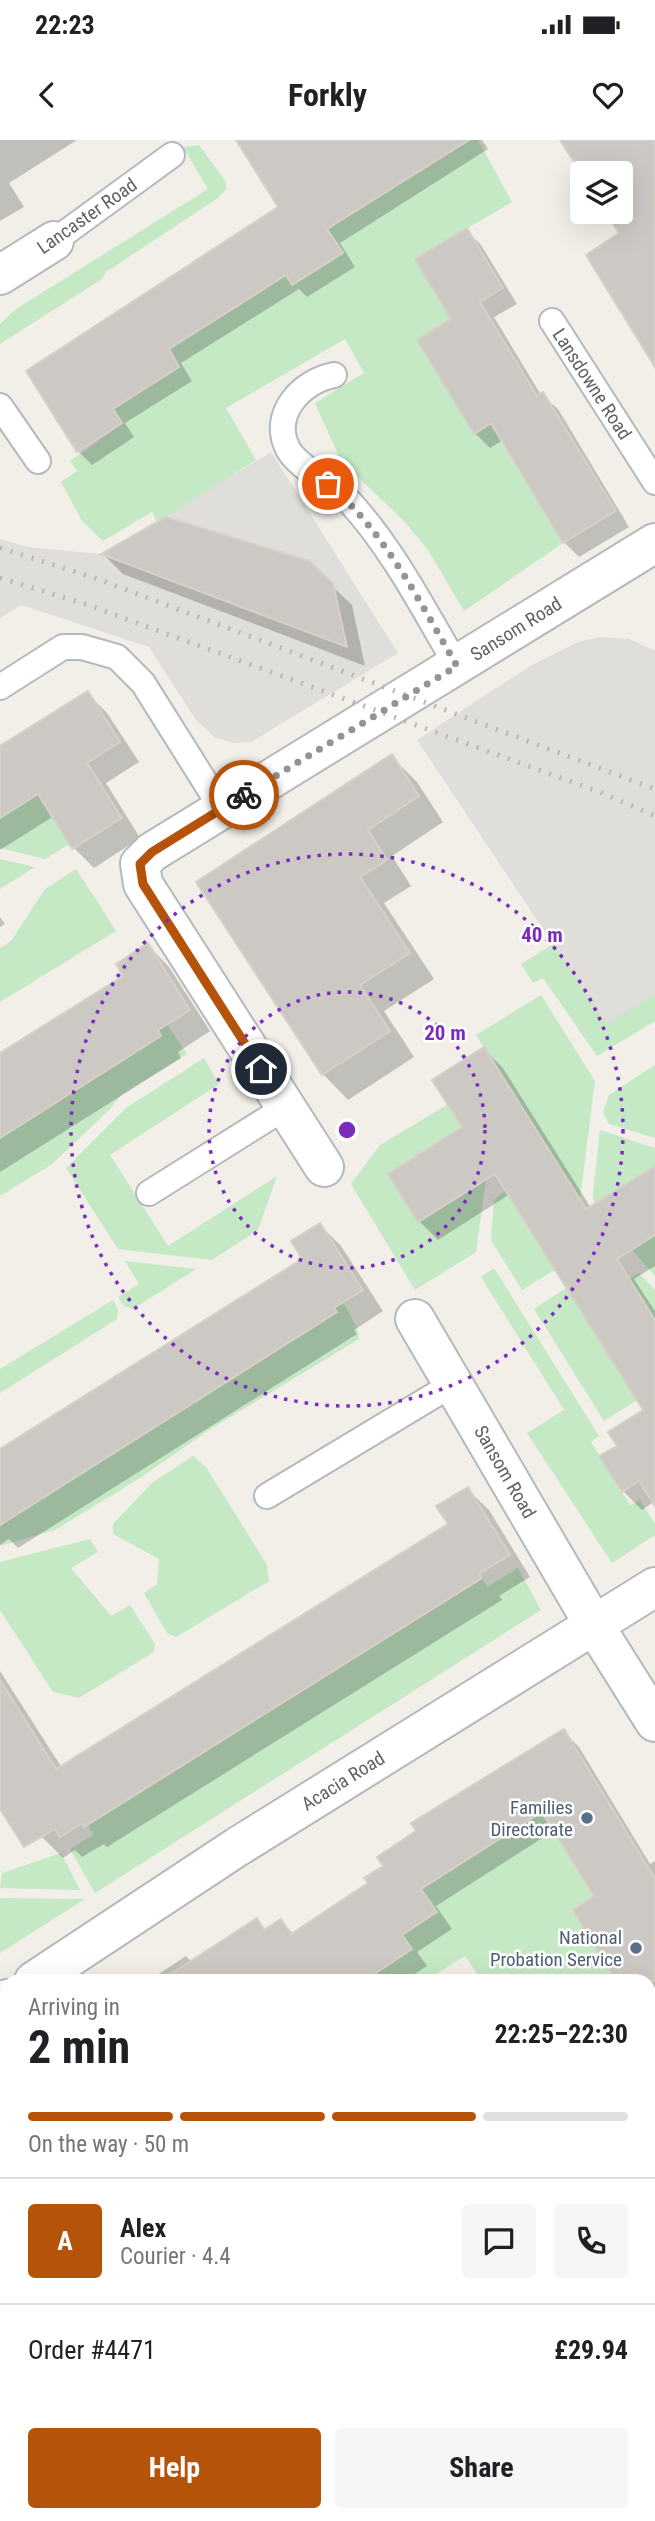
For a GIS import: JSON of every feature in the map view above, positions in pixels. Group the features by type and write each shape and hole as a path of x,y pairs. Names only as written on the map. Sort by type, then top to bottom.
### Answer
{"street":[{"name":"Lancaster Road","path":"0,275 54,241"},
{"name":"Sansom Road","path":"324,1167 143,884 140,864 152,852 457,666 652,553"},
{"name":"Sansom Road","path":"415,1319 594,1625 655,1722"},
{"name":"Acacia Road","path":"45,1974 237,1847 655,1587"}],"lane":[{"name":"Lancaster Road","path":"54,241 172,155"},
{"name":"Lansdowne Road","path":"552,321 655,482"},
{"path":"334,375 309,383 292,401 284,425 289,451 348,500 405,577 457,666"},
{"path":"0,406 38,461"},
{"path":"0,687 63,648 82,647 117,657 143,682 222,809"},
{"path":"149,1194 285,1107"},
{"path":"267,1496 453,1384"}],"shaded area":[{"path":"271,452 398,653 251,742 234,743 214,737 196,720 149,647 21,605 0,618 0,539 28,547 101,554"},
{"path":"599,637 629,639 655,651 655,994 607,1025 417,740 530,666 578,642"}],"green space":[{"path":"468,140 478,140 512,202 415,259 451,319 417,341 473,434 490,424 563,543 464,611 428,550 403,520 341,461 315,403 364,373 345,339 226,408 256,460 157,522 152,512 103,541 82,521 61,482 77,471 70,461 122,424 112,409 179,367 169,349 286,275 292,284 342,252 327,229"},
{"path":"199,145 226,182 226,189 218,198 106,272 102,279 0,344 0,324 16,309 208,189 183,147"},
{"path":"65,777 72,789 45,806 69,844 46,859 0,848 0,818"},
{"path":"0,859 35,867 0,889"},
{"path":"76,869 116,931 0,1002 0,948 11,941 45,889"},
{"path":"553,944 607,1024 655,994 655,1021 597,1056 543,978 533,983 521,964"},
{"path":"541,995 595,1081 580,1199 476,1035"},
{"path":"167,1024 187,1054 121,1095 110,1109 52,1164 0,1196 0,1138 161,1036 158,1030"},
{"path":"204,1058 219,1084 110,1155 168,1246 277,1176 258,1230 212,1260 118,1249 66,1168 126,1108"},
{"path":"655,1065 655,1138 609,1124 603,1112 609,1095"},
{"path":"447,1105 462,1127 388,1175 418,1222 486,1179 476,1252 415,1290 351,1184 380,1145"},
{"path":"600,1130 655,1148 655,1166 594,1204 593,1193"},
{"path":"506,1190 555,1270 522,1290 491,1240 494,1200"},
{"path":"655,1235 655,1276 632,1250"},
{"path":"125,1261 196,1269 133,1309 124,1306 118,1297 139,1284"},
{"path":"494,1268 599,1436 591,1442 630,1505 640,1500 655,1524 655,1535 612,1563 527,1433 564,1410 481,1277"},
{"path":"639,1273 655,1290 655,1319 629,1279"},
{"path":"566,1288 637,1400 604,1421 534,1309"},
{"path":"113,1300 118,1310 117,1319 0,1393 0,1369"},
{"path":"343,1302 357,1328 359,1339 209,1430 140,1478 55,1530 0,1546 0,1525 336,1313 334,1308"},
{"path":"193,1456 206,1467 267,1565 269,1581 176,1637 167,1633 144,1593 157,1584 159,1559 113,1534 113,1524 153,1482"},
{"path":"90,1539 98,1552 71,1568 111,1616 130,1605 155,1644 154,1652 79,1698 53,1692 0,1610 0,1562"},
{"path":"518,1568 541,1610 95,1893 70,1849 93,1835 88,1825 482,1578 487,1587"},
{"path":"543,1812 594,1896 573,1910 612,1974 477,1974 465,1956 436,1974 374,1974 411,1949 402,1935 437,1912 420,1888"},
{"path":"61,1853 80,1890 0,1888 2,1873"},
{"path":"0,1898 85,1899 0,1953"}],"building":[{"path":"236,140 469,140 327,229 343,253 292,285 286,275 169,349 179,367 113,409 122,423 77,452 26,371 278,207"},
{"path":"560,140 655,140 655,367 586,255 619,233 613,224 633,224 633,161 573,161"},
{"path":"467,228 503,288 480,302 537,396 543,392 616,511 563,543 491,423 474,434 417,340 451,319 415,259"},
{"path":"166,517 309,561 333,583 347,647 101,554"},
{"path":"88,691 120,742 87,763 122,818 72,849 38,794 0,818 0,746"},
{"path":"392,754 419,796 368,830 387,860 360,877 410,953 360,985 390,1031 322,1075 196,882"},
{"path":"148,943 190,1010 158,1030 161,1036 0,1138 0,1053 123,976 116,964"},
{"path":"484,1047 586,1209 655,1166 655,1235 617,1259 655,1320 655,1506 639,1481 622,1492 599,1456 617,1446 608,1432 643,1410 495,1174 418,1222 388,1174 462,1127 432,1080"},
{"path":"320,1223 363,1290 334,1308 337,1312 0,1525 0,1449 302,1259 291,1241"},
{"path":"468,1487 510,1555 479,1574 482,1578 84,1827 82,1823 60,1837 55,1829 24,1847 0,1809 0,1680 56,1769 448,1524 436,1506"},
{"path":"564,1729 655,1879 655,1974 612,1974 573,1910 594,1896 542,1812 421,1889 437,1912 402,1935 412,1949 374,1974 171,1974 257,1918 264,1930 281,1919 291,1934 368,1883 364,1878 383,1866 377,1857 416,1831 411,1823"}],"railway":[{"path":"0,548 95,578 655,789"},
{"path":"0,578 85,604 602,793 655,816"}],"way so far":[{"path":"244,795 457,666 405,577 348,500 328,484"}],"place":[{"name":"Families Directorate","path":"587,1818"},
{"name":"National Probation Service","path":"636,1948"}],"route":[{"path":"244,795 152,852 140,864 143,884 261,1069"}]}
